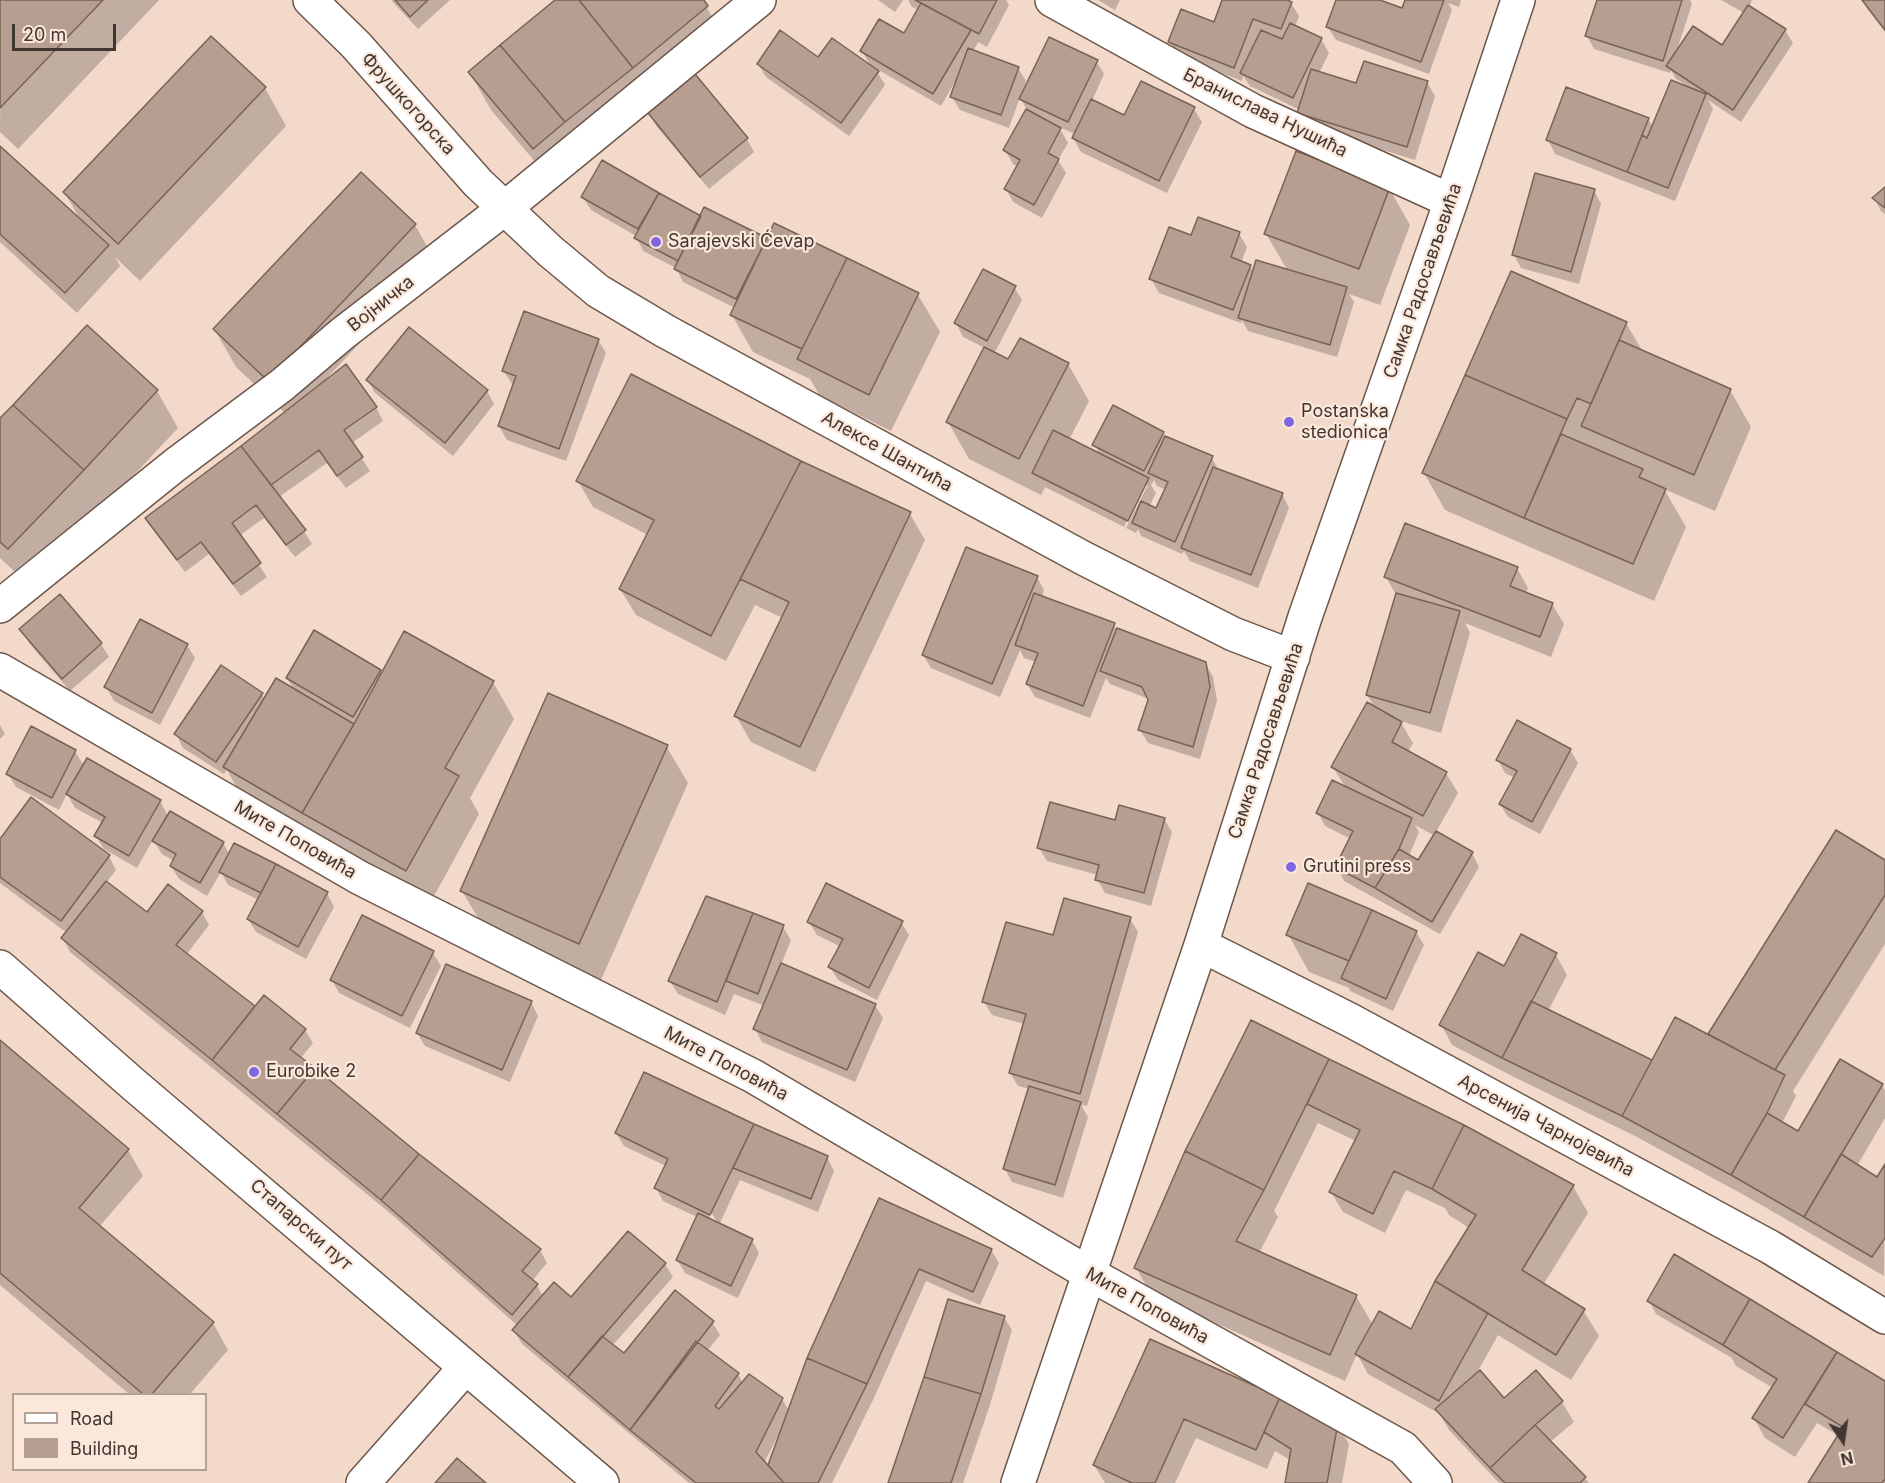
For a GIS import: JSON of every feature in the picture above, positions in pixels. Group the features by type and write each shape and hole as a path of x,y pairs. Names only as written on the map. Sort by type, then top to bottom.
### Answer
{"street":[{"name":"Фрушкогорска","path":"310,0 356,45 478,183 505,208"},
{"name":"Војничка","path":"0,606 175,465 282,385 342,334 505,208 759,0"},
{"name":"Бранислава Нушића","path":"1052,0 1253,111 1451,201"},
{"name":"Самка Радосављевића","path":"1018,1483 1201,945 1305,617 1451,201 1518,0"},
{"name":"Алексе Шантића","path":"505,208 550,251 598,291 665,331 1085,559 1233,634 1293,657"},
{"name":"Мите Поповића","path":"0,670 360,878 753,1076 1089,1274 1403,1448 1435,1483"},
{"name":"Арсенија Чарнојевића","path":"1201,945 1350,1020 1770,1247 1885,1317"},
{"name":"Стапарски пут","path":"0,967 133,1084 602,1483"},
{"path":"363,1483 465,1368"}],"building":[{"path":"0,0 103,0 0,108"},
{"path":"395,0 428,0 410,17"},
{"path":"555,0 579,0 633,68 565,122 500,45"},
{"path":"579,0 704,0 708,6 633,68"},
{"path":"915,0 997,0 979,34"},
{"path":"1222,0 1287,0 1292,2 1281,29 1253,19 1234,68 1168,42 1181,9 1214,22"},
{"path":"1336,0 1380,0 1402,8 1405,0 1444,0 1421,62 1326,27"},
{"path":"1597,0 1682,0 1663,61 1585,36"},
{"path":"1862,0 1885,0 1885,30"},
{"path":"921,3 971,30 933,94 860,51 879,19 904,33"},
{"path":"1748,5 1786,29 1733,110 1666,66 1693,26 1722,45"},
{"path":"1290,23 1322,38 1293,98 1240,73 1261,30 1282,39"},
{"path":"780,30 818,57 832,38 879,71 841,123 757,64"},
{"path":"211,36 266,87 118,244 63,192"},
{"path":"1049,37 1098,60 1068,122 1019,99"},
{"path":"500,45 565,122 533,149 468,72"},
{"path":"968,48 1019,67 1001,115 950,97"},
{"path":"1364,61 1428,81 1407,147 1297,113 1311,69 1356,83"},
{"path":"695,74 748,138 700,177 648,113"},
{"path":"1671,80 1706,94 1668,188 1627,172 1642,135 1647,138"},
{"path":"1141,81 1195,107 1159,181 1072,138 1091,99 1124,115"},
{"path":"1566,87 1649,118 1627,172 1546,140"},
{"path":"1026,109 1061,128 1048,153 1059,159 1034,205 1004,189 1020,160 1003,150"},
{"path":"0,146 109,245 65,293 0,234"},
{"path":"1296,151 1390,187 1359,269 1264,234"},
{"path":"602,160 659,193 638,229 581,197"},
{"path":"361,172 416,224 268,381 213,329"},
{"path":"1535,173 1595,189 1571,272 1512,255"},
{"path":"1885,187 1885,208 1872,198"},
{"path":"659,193 701,216 678,261 634,238"},
{"path":"704,207 767,238 736,299 674,269"},
{"path":"1198,217 1240,232 1231,257 1251,265 1233,310 1149,279 1169,227 1191,235"},
{"path":"774,223 847,258 802,349 730,315"},
{"path":"847,258 919,293 869,395 797,359"},
{"path":"1256,260 1347,287 1330,345 1238,318"},
{"path":"983,269 1016,286 987,341 954,323"},
{"path":"1511,271 1627,322 1591,404 1577,398 1567,419 1465,375"},
{"path":"524,311 599,339 559,449 498,426 516,376 502,371"},
{"path":"87,325 158,390 84,470 13,405"},
{"path":"409,327 488,390 445,443 366,380"},
{"path":"1020,338 1069,363 1019,459 946,422 984,347 1008,359"},
{"path":"1619,340 1731,389 1694,475 1581,426"},
{"path":"346,364 377,407 344,430 363,457 337,476 319,450 271,485 241,446"},
{"path":"631,374 801,461 711,636 619,589 654,520 576,481"},
{"path":"1465,375 1567,419 1524,518 1422,473"},
{"path":"13,405 84,470 8,549 0,542 0,418"},
{"path":"1113,405 1164,432 1144,471 1092,445"},
{"path":"1053,430 1149,478 1128,521 1032,473"},
{"path":"1561,434 1643,469 1639,477 1666,489 1633,564 1524,518"},
{"path":"1165,436 1213,456 1175,542 1132,523 1141,501 1156,508 1168,482 1148,473"},
{"path":"241,446 306,530 286,545 256,505 232,523 261,563 233,584 201,542 177,560 145,518"},
{"path":"801,461 911,512 800,747 734,716 789,602 740,579"},
{"path":"1213,467 1283,493 1251,575 1181,548"},
{"path":"1405,523 1518,567 1510,586 1553,603 1540,637 1384,577"},
{"path":"966,547 1038,576 992,684 922,655"},
{"path":"1034,593 1115,623 1083,706 1026,684 1038,653 1015,645"},
{"path":"1396,593 1460,611 1430,713 1366,695"},
{"path":"60,594 102,643 62,679 19,629"},
{"path":"140,619 188,644 152,713 104,687"},
{"path":"1117,628 1206,662 1210,687 1193,747 1138,730 1148,700 1142,687 1100,671"},
{"path":"314,630 381,670 353,717 286,678"},
{"path":"404,631 494,681 445,768 459,776 406,871 302,813 354,724"},
{"path":"221,665 263,693 216,762 174,734"},
{"path":"276,678 354,724 302,813 223,767"},
{"path":"548,693 668,745 579,944 460,891"},
{"path":"1367,702 1402,722 1392,742 1447,772 1423,816 1331,767"},
{"path":"1517,720 1571,749 1532,822 1499,804 1517,771 1496,760"},
{"path":"31,726 76,750 52,798 6,774"},
{"path":"87,758 161,800 129,856 94,836 105,817 66,794"},
{"path":"1332,780 1412,818 1399,849 1375,888 1335,867 1353,831 1316,813"},
{"path":"31,797 110,855 61,921 0,877 0,839"},
{"path":"1050,802 1115,820 1119,805 1165,818 1144,893 1095,880 1099,865 1037,848"},
{"path":"170,811 224,842 200,883 170,866 176,854 152,841"},
{"path":"1836,830 1885,860 1885,895 1775,1070 1708,1034"},
{"path":"1436,831 1473,852 1432,922 1375,888 1399,849 1418,860"},
{"path":"234,843 276,864 261,893 219,872"},
{"path":"276,864 328,892 298,947 247,919"},
{"path":"106,881 147,912 168,884 203,911 176,945 255,1006 212,1060 61,938"},
{"path":"826,883 903,921 869,988 828,967 843,939 807,922"},
{"path":"1308,883 1372,910 1349,961 1286,935"},
{"path":"706,896 753,913 717,1002 668,981"},
{"path":"1064,898 1131,917 1080,1094 1009,1073 1026,1014 982,1002 1006,922 1053,935"},
{"path":"1372,910 1417,931 1386,999 1341,978"},
{"path":"753,913 784,925 758,994 726,981"},
{"path":"362,915 434,951 402,1016 330,980"},
{"path":"1521,934 1557,953 1502,1058 1439,1025 1478,952 1504,966"},
{"path":"781,963 876,1004 847,1070 753,1029"},
{"path":"446,964 532,1001 502,1070 416,1033"},
{"path":"264,995 306,1029 290,1049 315,1068 277,1114 212,1060"},
{"path":"1531,1001 1652,1060 1622,1116 1502,1058"},
{"path":"1675,1017 1785,1075 1767,1113 1731,1175 1622,1116"},
{"path":"1251,1020 1329,1059 1264,1190 1185,1151"},
{"path":"0,1040 129,1149 79,1208 214,1322 153,1393 142,1393 0,1273"},
{"path":"1329,1059 1464,1125 1432,1189 1394,1171 1373,1214 1329,1192 1360,1130 1307,1104"},
{"path":"1840,1059 1883,1084 1804,1217 1731,1175 1767,1113 1798,1131"},
{"path":"315,1068 419,1154 381,1200 277,1114"},
{"path":"644,1072 754,1124 710,1215 654,1188 668,1159 615,1133"},
{"path":"1029,1086 1081,1102 1055,1185 1003,1169"},
{"path":"754,1124 828,1156 811,1199 733,1168"},
{"path":"1464,1125 1574,1185 1522,1270 1585,1309 1556,1355 1435,1281 1476,1215 1432,1189"},
{"path":"1185,1151 1264,1190 1236,1241 1357,1295 1330,1355 1134,1268"},
{"path":"419,1154 541,1249 522,1271 538,1284 512,1315 381,1200"},
{"path":"1841,1154 1877,1177 1885,1164 1885,1238 1872,1257 1804,1217"},
{"path":"879,1198 992,1249 973,1292 919,1269 867,1384 807,1358"},
{"path":"698,1213 753,1239 731,1286 676,1260"},
{"path":"628,1231 666,1263 568,1377 512,1330 554,1282 571,1297"},
{"path":"1674,1254 1750,1299 1723,1345 1647,1301"},
{"path":"1435,1281 1488,1313 1439,1401 1355,1354 1379,1311 1411,1329"},
{"path":"675,1290 714,1321 630,1430 568,1377 602,1336 624,1353"},
{"path":"948,1299 1005,1316 981,1394 924,1377"},
{"path":"1750,1299 1837,1352 1783,1438 1752,1418 1777,1379 1723,1345"},
{"path":"1150,1339 1280,1397 1256,1450 1184,1419 1155,1483 1132,1483 1093,1465"},
{"path":"696,1341 739,1373 715,1406 719,1409 749,1374 783,1398 756,1452 784,1483 696,1483 630,1430"},
{"path":"1837,1352 1885,1381 1885,1479 1882,1483 1808,1483 1843,1427 1805,1404"},
{"path":"807,1358 867,1384 818,1483 784,1483 768,1465"},
{"path":"1480,1370 1504,1398 1536,1370 1563,1401 1490,1468 1435,1409"},
{"path":"924,1377 981,1394 951,1483 888,1483"},
{"path":"1280,1397 1338,1423 1327,1483 1285,1483 1291,1449 1264,1432"},
{"path":"1535,1425 1586,1477 1580,1483 1505,1483 1490,1468"},
{"path":"457,1458 486,1483 435,1483"}],"place":[{"name":"Sarajevski Ćevap","path":"656,242"},
{"name":"Postanska stedionica","path":"1289,422"},
{"name":"Grutini press","path":"1291,867"},
{"name":"Eurobike 2","path":"254,1072"}]}
